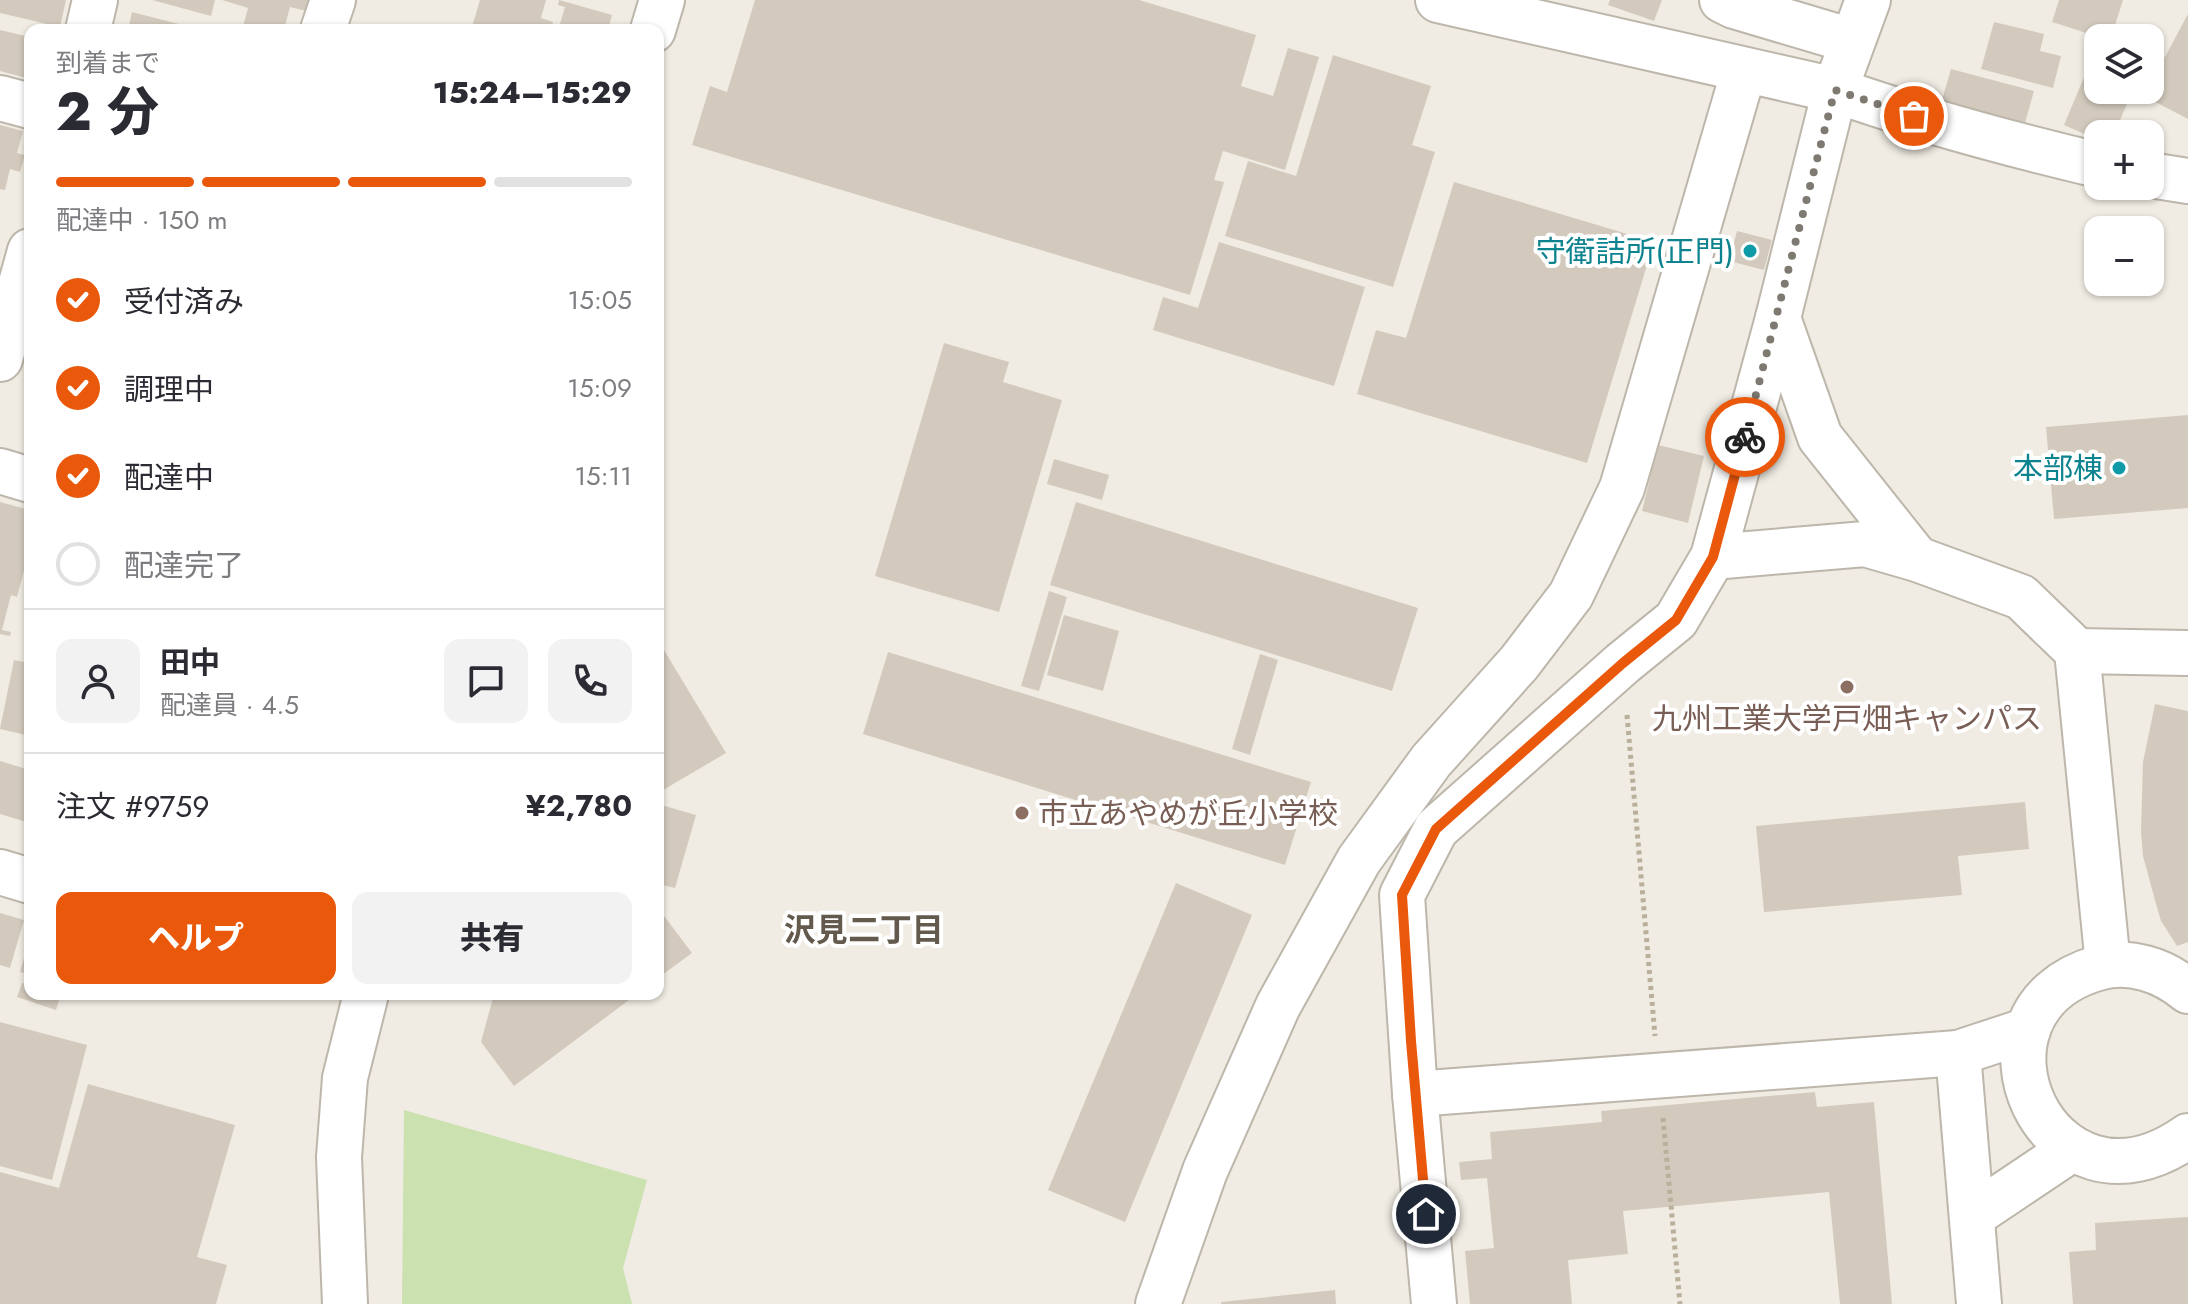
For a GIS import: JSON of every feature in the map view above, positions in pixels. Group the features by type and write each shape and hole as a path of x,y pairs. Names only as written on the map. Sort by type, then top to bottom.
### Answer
{"street":[{"path":"89,24 95,0"},
{"path":"325,24 333,0"},
{"path":"655,24 662,0"},
{"path":"1438,0 1835,90 1976,134 2084,161"},
{"path":"1722,0 1852,41"},
{"path":"1434,1304 1415,1094 1402,895 1436,829 1676,620 1713,557 1778,318 1835,90 1868,0"},
{"path":"1158,1304 1205,1171 1278,1006 1359,860 1431,761 1519,663 1571,595 1622,488 1744,70"},
{"path":"0,98 24,104"},
{"path":"2164,177 2188,181"},
{"path":"0,359 24,273"},
{"path":"1778,318 1820,437 1917,559"},
{"path":"0,471 24,478"},
{"path":"1713,557 1865,544 1917,559 2021,597 2077,651 2108,965"},
{"path":"2077,651 2188,653"},
{"path":"0,872 24,879"},
{"path":"2188,991 2172,977 2141,966 2108,965 2082,973 2059,986 2040,1005 2028,1030 2022,1063 2028,1097 2045,1127 2072,1149 2100,1159 2131,1162 2161,1153 2188,1137"},
{"path":"345,1304 339,1157 345,1078 364,1000"},
{"path":"1415,1094 1958,1053 2028,1030"},
{"path":"1958,1053 1979,1304"},
{"path":"1972,1216 2072,1149"}],"path":[{"path":"1623,663 1680,1304"}],"green space":[{"path":"404,1110 647,1180 623,1268 632,1304 402,1304"}],"building":[{"path":"0,0 66,0 61,24 47,24 0,13"},
{"path":"152,0 215,0 211,16"},
{"path":"222,0 313,0 310,12 290,7 286,24 244,24 248,8"},
{"path":"480,0 546,0 541,18 553,22 552,24 473,24"},
{"path":"559,0 612,15 610,24 560,24 565,7 558,5"},
{"path":"755,0 1139,0 1256,35 1241,86 1273,96 1288,48 1319,57 1285,170 1223,151 1214,180 1224,182 1190,295 692,145 710,86 727,92"},
{"path":"1610,0 1662,0 1654,21 1608,5"},
{"path":"2059,0 2123,0 2115,24 2084,24 2084,32 2052,22"},
{"path":"132,12 179,24 129,24"},
{"path":"2188,14 2188,119 2159,104 2164,104 2164,59"},
{"path":"1994,22 2044,34 2040,51 2061,56 2053,88 1981,69"},
{"path":"0,30 24,36 24,77 0,71"},
{"path":"1333,55 1431,86 1412,145 1435,152 1393,287 1225,236 1248,161 1296,176"},
{"path":"1951,69 2034,91 2023,130 1940,107"},
{"path":"2084,77 2084,104 2127,104 2120,120 2084,120 2084,134 2064,125"},
{"path":"0,125 23,131 17,153 24,155 24,158 20,172 10,169 5,190 0,189"},
{"path":"1454,182 1654,242 1587,463 1357,394 1376,330 1406,338"},
{"name":"守衛詰所(正門)","path":"1737,231 1772,240 1764,270 1729,261"},
{"path":"1219,242 1365,287 1334,386 1153,330 1163,297 1198,308"},
{"path":"944,343 1009,362 1003,382 1062,400 999,612 875,576"},
{"name":"本部棟","path":"2188,415 2188,508 2054,519 2046,427"},
{"path":"1658,445 1704,456 1688,523 1642,511"},
{"path":"1054,459 1109,475 1102,500 1047,484"},
{"path":"0,502 24,508 24,571 17,597 11,595 2,630 11,632 10,636 0,634"},
{"path":"1076,502 1418,608 1392,691 1050,585"},
{"path":"1049,591 1067,597 1039,691 1021,686"},
{"path":"1064,615 1119,631 1103,691 1047,675"},
{"path":"664,650 726,753 664,789"},
{"path":"888,652 1311,782 1285,865 863,734"},
{"path":"1260,654 1278,660 1250,755 1232,749"},
{"path":"14,660 24,662 24,735 0,729"},
{"path":"2155,704 2188,711 2188,942 2177,946 2161,921 2143,856 2143,762"},
{"path":"0,761 24,768 24,821 0,814"},
{"path":"2025,802 2029,849 1958,856 1962,895 1764,912 1756,826"},
{"path":"664,806 696,815 675,888 664,885"},
{"path":"1176,883 1252,915 1125,1222 1048,1190"},
{"path":"0,913 24,920 10,968 0,965"},
{"path":"664,916 692,953 664,974"},
{"path":"22,983 24,984 24,999 17,997"},
{"path":"26,1000 59,1000 56,1010"},
{"path":"492,1000 629,1000 514,1086 481,1042"},
{"path":"0,1022 87,1045 52,1180 0,1166"},
{"path":"88,1084 235,1125 197,1257 227,1265 216,1304 0,1304 0,1172 59,1188"},
{"path":"1815,1092 1817,1107 1874,1102 1892,1304 1840,1304 1829,1192 1623,1211 1628,1254 1568,1260 1572,1304 1470,1304 1465,1251 1494,1248 1487,1178 1461,1180 1459,1162 1492,1159 1490,1132 1602,1122 1601,1111"},
{"path":"2188,1217 2188,1304 2073,1304 2069,1252 2096,1250 2095,1223"},
{"path":"1335,1290 1336,1304 1221,1304 1221,1302"}],"way so far":[{"path":"1745,437 1835,90 1914,116"}],"place":[{"name":"守衛詰所(正門)","path":"1750,251"},
{"name":"本部棟","path":"2119,468"},
{"name":"九州工業大学戸畑キャンパス","path":"1847,687"},
{"name":"市立あやめが丘小学校","path":"1022,813"}],"district":[{"name":"沢見二丁目","path":"864,930"}],"route":[{"path":"1426,1214 1402,895 1436,829 1676,620 1713,557 1745,437"}]}
